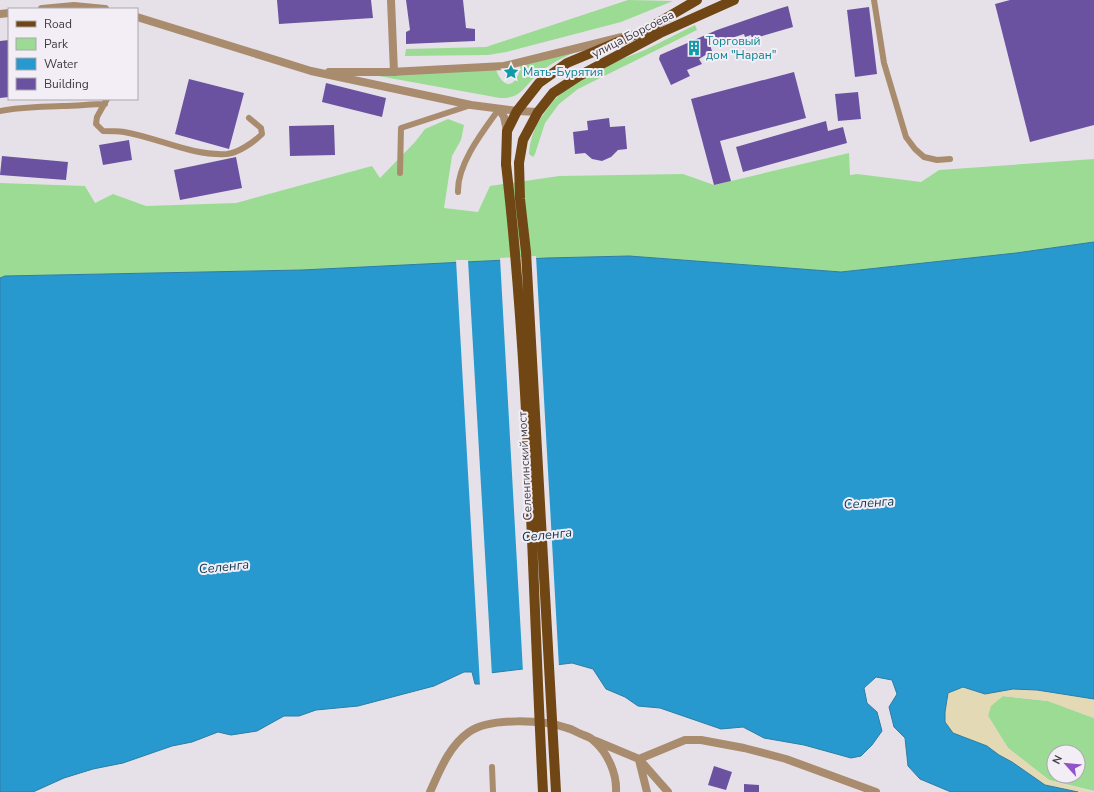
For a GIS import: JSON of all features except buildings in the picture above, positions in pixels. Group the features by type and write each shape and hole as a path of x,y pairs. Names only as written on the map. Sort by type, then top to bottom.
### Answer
{"main road":[{"name":"улица Борсоева","path":"506,164 507,131 517,111 539,82 566,63 644,31 697,0"},
{"name":"улица Борсоева","path":"519,163 523,140 538,112 553,92 579,76 660,33 734,0"},
{"name":"Селенгинский мост","path":"519,163 520,199 526,252 556,792"},
{"name":"Селенгинский мост","path":"506,164 523,359 542,792"}],"street":[{"path":"391,0 394,72"},
{"path":"53,8 74,6 95,8"},
{"path":"138,17 311,71 471,105 538,112"},
{"path":"311,71 394,72 504,66 644,31"},
{"path":"499,109 504,118 507,131"},
{"path":"430,792 451,750 470,731 492,722 536,722 566,728 639,759 668,792"},
{"path":"593,740 605,752 616,781 616,792"},
{"path":"639,759 685,740 702,740 744,748 786,759 876,792"},
{"path":"639,759 646,792"}],"lane":[{"path":"874,0 884,62 906,137 915,149 924,157 937,160 950,159"},
{"path":"0,111 106,102"},
{"path":"106,102 97,116 96,124 103,131 124,132 197,152 228,154 246,147 262,134 262,128 249,118"},
{"path":"400,173 401,128 471,105"},
{"path":"458,192 458,183 461,171 484,129 499,109"},
{"path":"492,767 493,792"}],"green space":[{"path":"628,0 673,1 621,22 506,52 488,55 405,56 406,49 486,47"},
{"path":"695,25 697,30 578,89 559,104 545,123 535,154 533,157 529,154 532,137 538,122 555,99 566,89 590,73 645,50"},
{"path":"586,47 547,67 518,94 506,98 373,75 495,67 503,81 507,84 511,84 517,77 521,62"},
{"path":"448,119 464,125 461,140 452,156 444,208 478,212 490,186 559,176 683,174 714,185 849,153 850,175 857,174 921,182 939,170 1094,159 1094,242 1016,253 841,272 629,256 547,258 302,270 5,276 0,278 0,183 85,186 95,203 113,194 146,206 236,203 372,166 380,178 415,142 425,129"},
{"path":"1003,696 1048,701 1094,718 1094,791 1065,784 1086,784 1086,744 1046,744 1046,778 1008,748 988,716 990,706"}],"sand":[{"path":"963,687 985,694 1013,689 1037,690 1094,699 1094,718 1048,701 1003,696 991,706 988,716 1008,748 1046,778 1046,784 1064,784 1094,792 1078,792 1045,785 987,746 953,733 945,722 948,693"}],"water":[{"name":"Селенга","path":"1094,242 1094,699 1037,690 1013,689 985,694 963,687 948,693 945,712 945,722 953,733 987,746 1045,785 1078,792 951,792 920,779 908,766 905,738 894,727 889,707 897,694 892,680 876,677 864,688 867,703 877,712 882,731 872,745 861,756 851,758 804,745 764,738 743,727 721,729 660,708 638,706 625,697 606,689 593,669 572,663 490,673 487,684 475,684 472,672 464,672 434,686 358,706 316,710 299,716 284,716 257,731 231,735 218,732 192,742 172,746 123,763 93,769 64,778 33,792 0,792 0,278 5,276 302,270 547,258 629,256 841,272 1016,253"}],"pier":[{"path":"536,256 559,667 523,672 500,258"},
{"path":"456,260 468,260 492,676 489,685 487,686 480,686"}],"place":[{"name":"Торговый дом \"Наран\"","path":"694,48"},
{"name":"Мать-Бурятия","path":"511,72"}]}
